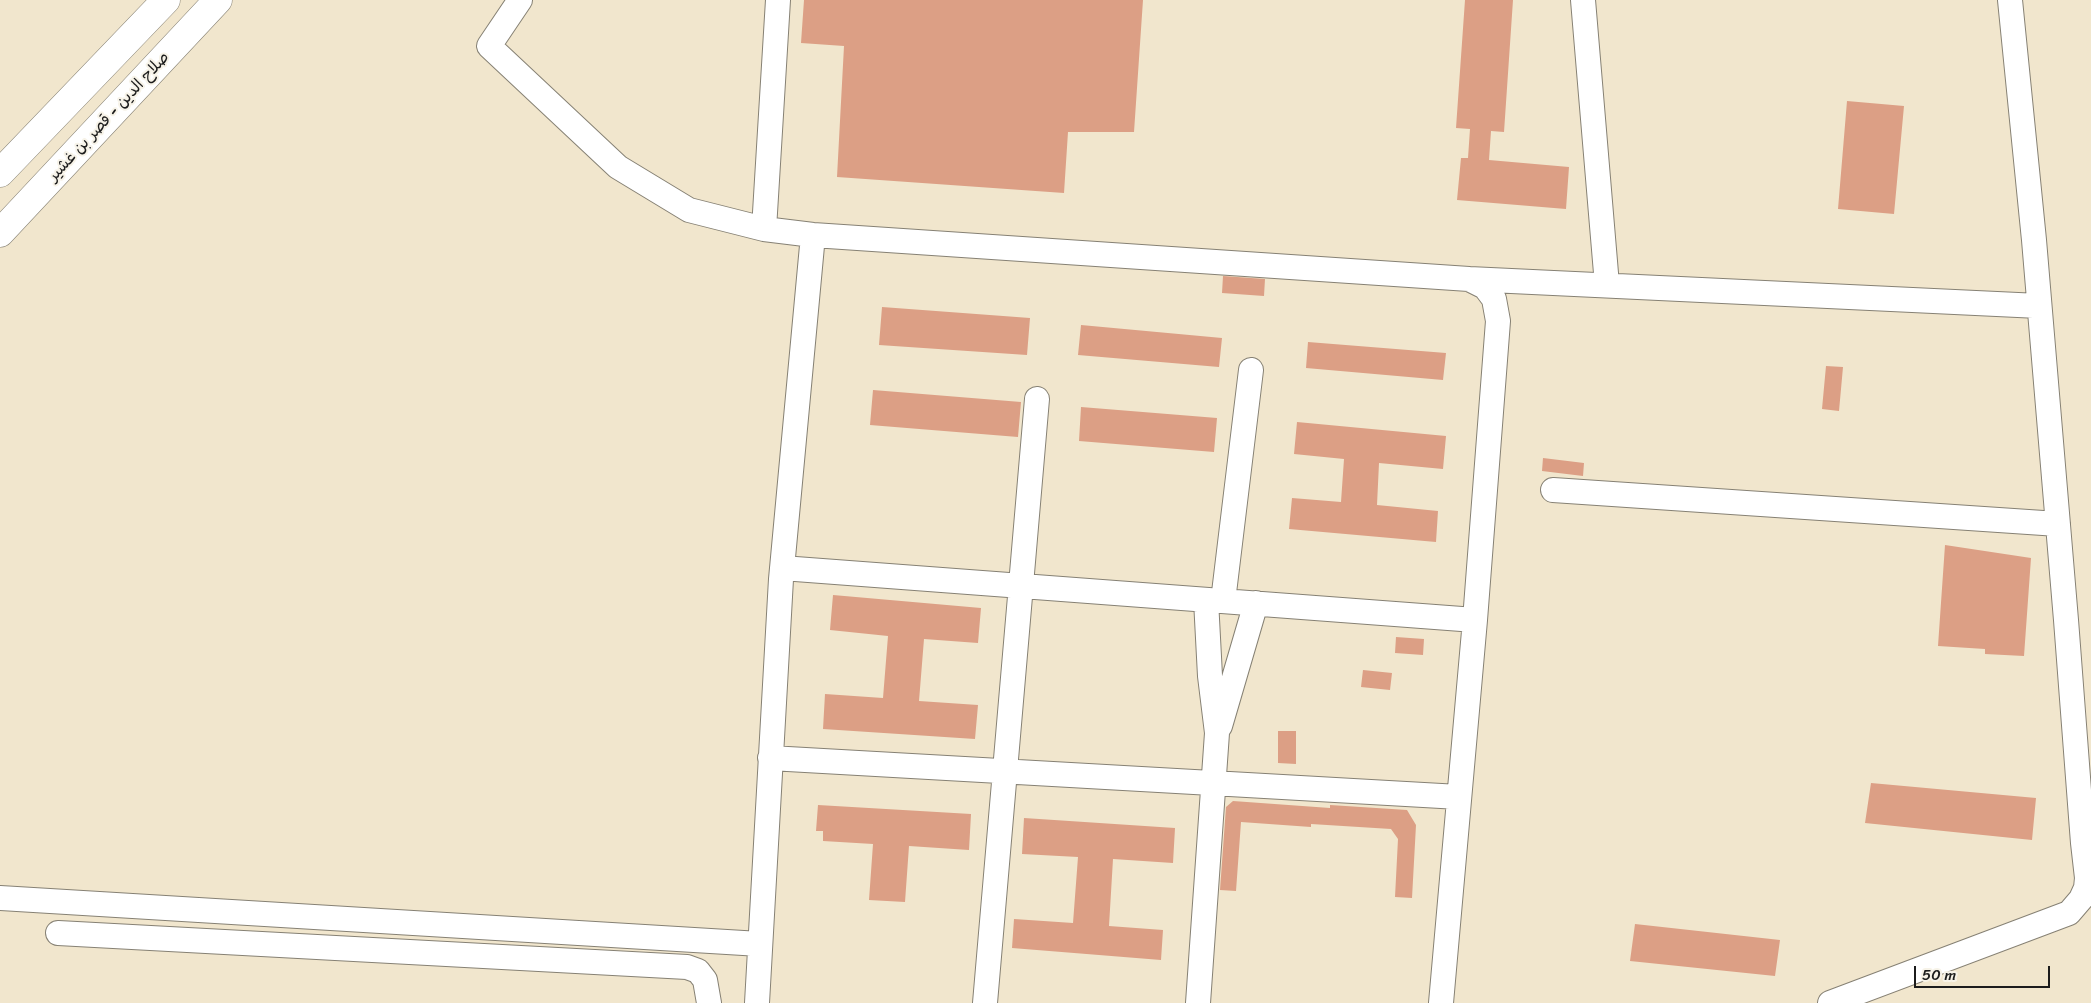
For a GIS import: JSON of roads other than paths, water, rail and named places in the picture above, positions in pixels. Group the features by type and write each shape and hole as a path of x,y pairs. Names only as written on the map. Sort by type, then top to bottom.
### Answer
{"highway":[{"path":"0,172 166,0"},
{"name":"صلاح الدين - قصر بن غشير","path":"0,233 218,0"}],"street":[{"path":"520,0 489,46 618,166 689,210 764,229 813,235 1469,279 2039,306"},
{"path":"764,229 778,0"},
{"path":"1583,0 1607,285"},
{"path":"1830,1003 2069,913 2086,888 2087,878 2058,524 2010,0"},
{"path":"757,1003 782,568 813,235"},
{"path":"1441,1003 1475,620 1498,321 1494,299 1485,287 1469,279"},
{"path":"1218,733 1210,676 1214,600 1251,370"},
{"path":"986,1003 1037,399"},
{"path":"1554,490 2058,524"},
{"path":"782,568 1475,620"},
{"path":"1198,1003 1218,733 1256,603"},
{"path":"770,758 1459,797"},
{"path":"0,898 760,944"},
{"path":"58,933 687,967 698,971 705,980 709,1003"}]}
